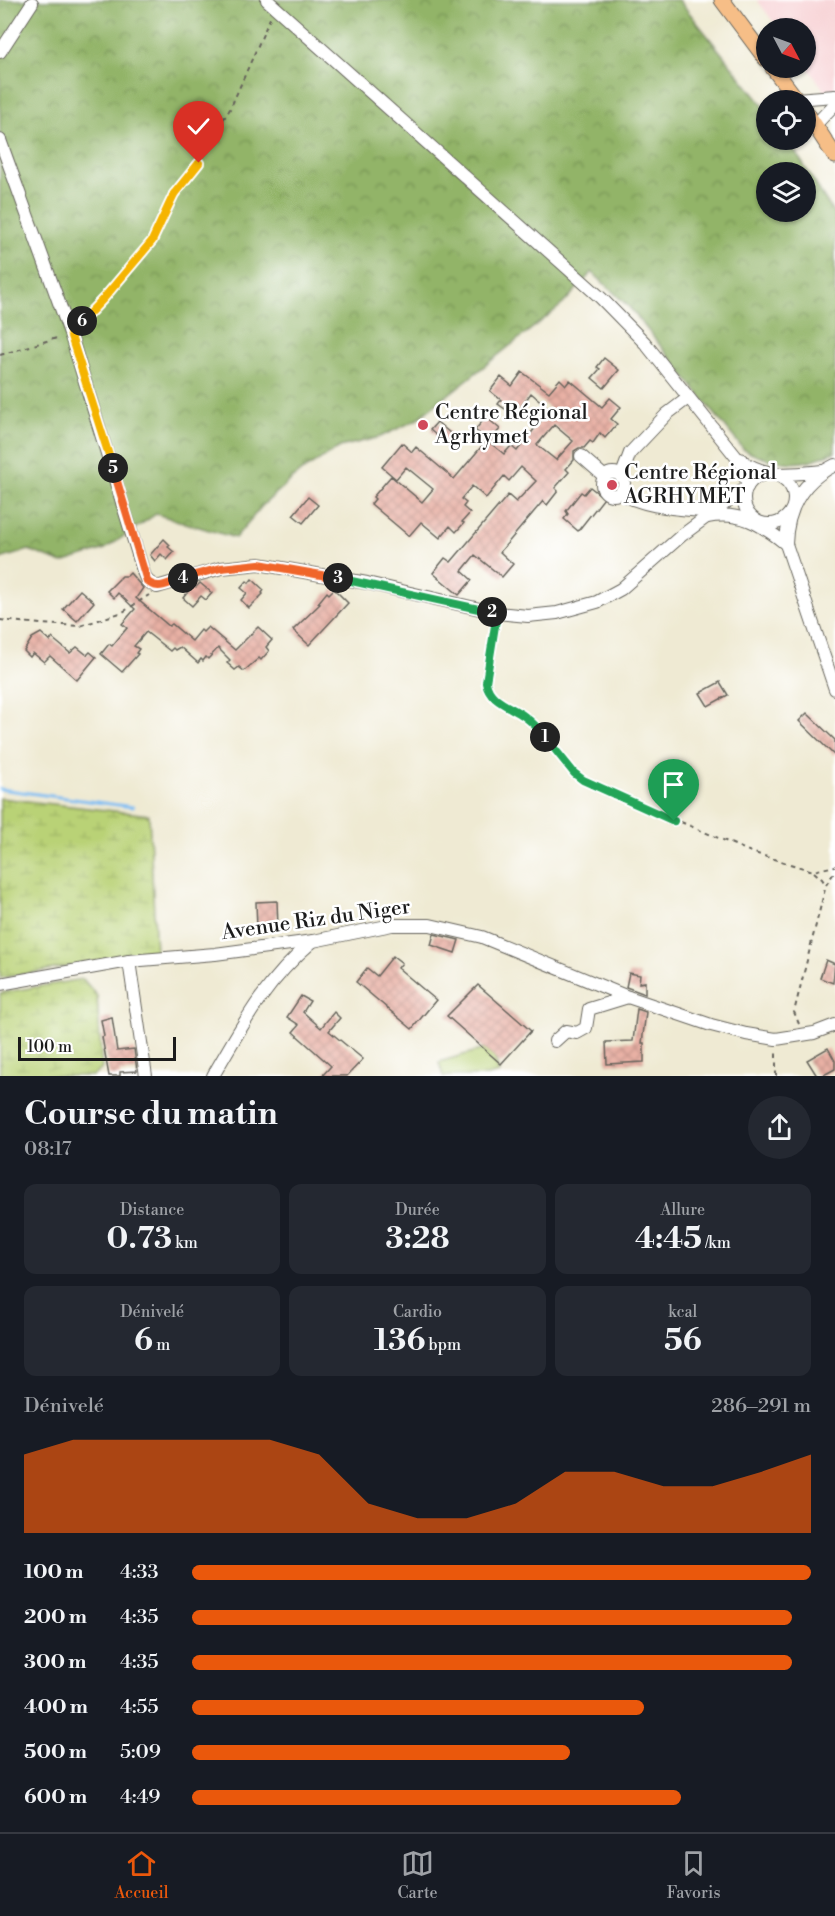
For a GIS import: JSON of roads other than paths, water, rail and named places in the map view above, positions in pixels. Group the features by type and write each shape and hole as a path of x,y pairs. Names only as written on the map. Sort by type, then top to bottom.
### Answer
{"main road":[{"path":"722,0 756,46"},
{"path":"816,127 835,156"}],"street":[{"path":"0,52 33,1"},
{"path":"271,3 601,298 645,343 737,457 750,467 781,477 790,486 794,497 788,520 786,544 835,689"},
{"path":"816,98 835,96"},
{"path":"816,124 835,104"},
{"path":"0,140 28,211 70,333 144,574 151,585 157,587 221,568 259,564 367,583 497,613 528,616 557,613 597,602 621,589 681,536 761,475 822,471 835,465"},
{"path":"621,477 630,453 668,414 688,398"},
{"path":"581,456 605,477"},
{"path":"737,457 746,475 747,487 743,498 746,510 786,544"},
{"path":"620,492 627,498 644,503 709,515 724,515 765,525 778,523 789,515 804,490 822,471"},
{"path":"610,473 615,473 621,477 624,484 620,492 616,494 606,492 602,484 605,477 610,473"},
{"name":"Avenue Riz du Niger","path":"0,984 129,961 215,954 313,941 392,925 442,927 482,937 628,997 711,1025 746,1034 776,1039 804,1035 835,1025"},
{"path":"213,1076 267,986 313,941"},
{"path":"129,961 146,1076"},
{"path":"555,1041 566,1031 577,1033 586,1028 589,1009 628,997"}],"waterway":[{"path":"0,789 133,807"}],"place":[{"name":"Centre Régional Agrhymet","path":"423,425"},
{"name":"Centre Régional AGRHYMET","path":"612,485"}]}
